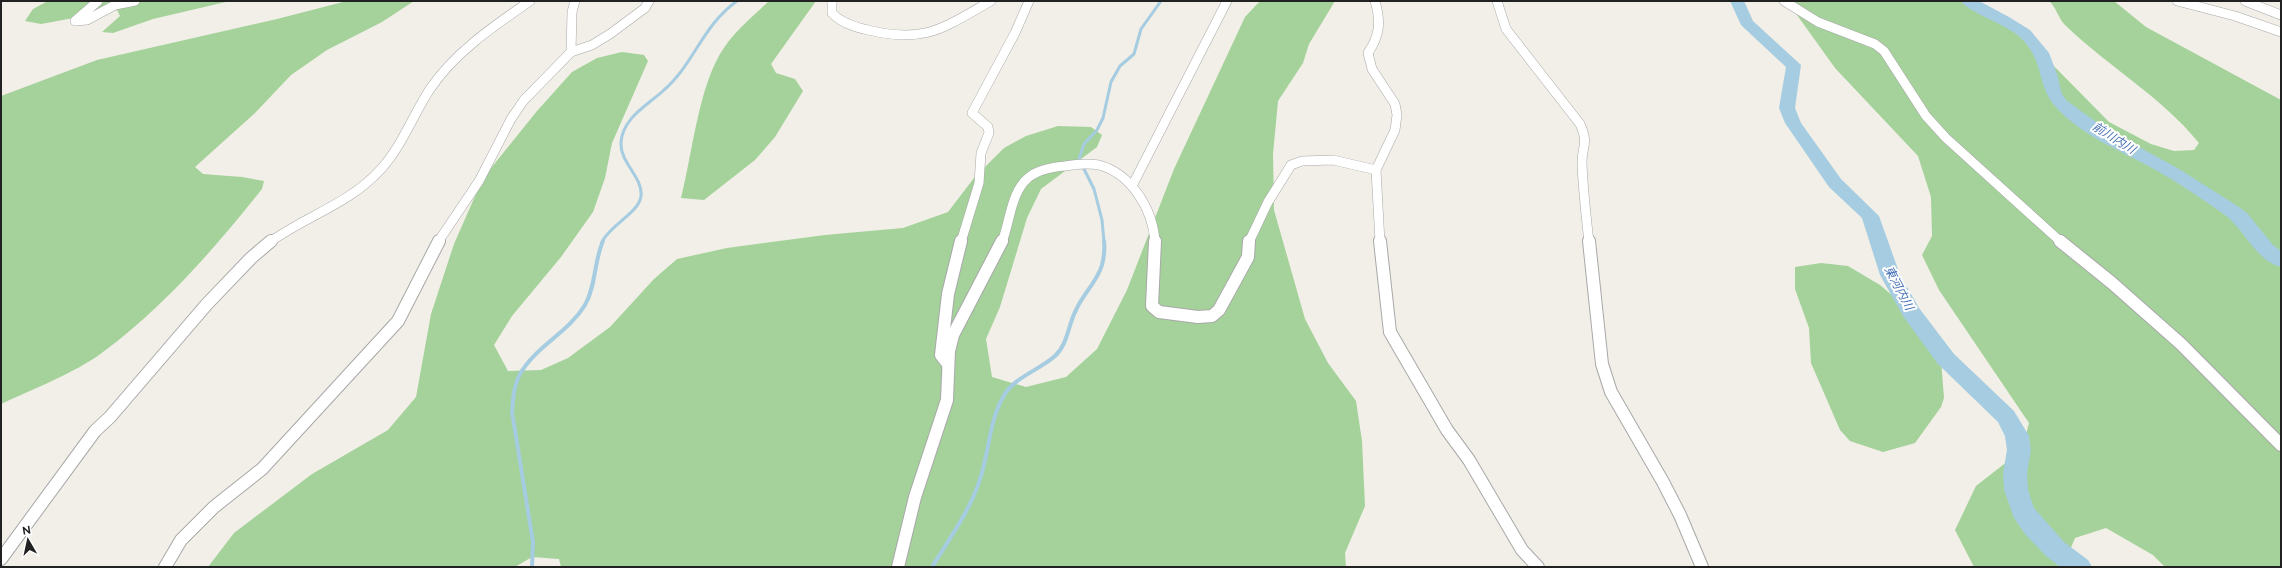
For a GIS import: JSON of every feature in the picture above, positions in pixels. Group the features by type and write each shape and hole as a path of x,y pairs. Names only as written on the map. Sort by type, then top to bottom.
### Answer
{"street":[{"path":"98,1 75,21 87,20 115,5 135,1"},
{"path":"1,559 95,431 110,417 197,315 270,241 298,223 343,199 373,179 397,148 430,90 448,67 473,41 530,1"},
{"path":"571,52 572,12 575,1"},
{"path":"165,567 181,540 214,507 262,469 355,370 398,321 442,234 479,181 511,119 524,100 571,52 592,45 610,34 645,8 649,1"},
{"path":"832,1 830,7 832,15 838,20 846,24 901,36 937,32 991,1"},
{"path":"948,364 942,355 948,294 963,234 980,183 981,153 990,133 988,127 972,113 1029,1"},
{"path":"1132,186 1227,1"},
{"path":"1375,1 1381,23 1376,42 1368,53 1372,69 1395,104 1397,115 1395,130 1376,170 1382,270 1390,332 1447,430 1469,460 1522,550 1538,567"},
{"path":"1497,1 1506,29 1580,124 1586,135 1586,143 1582,161 1585,206 1602,364 1611,392 1663,482 1680,516 1702,567"},
{"path":"1784,1 1818,22 1875,44 1884,51 1926,116 1946,138 2046,230 2112,283 2181,344 2281,446"},
{"path":"2177,1 2281,32"},
{"path":"2245,1 2281,15"},
{"path":"2256,24 2254,26 2261,31 2281,40"},
{"path":"898,567 902,543 919,482 947,400 948,364 952,336 992,265 1004,238 1017,194 1023,182 1046,169 1058,166 1091,164 1106,167 1122,175 1132,186 1150,217 1155,240 1150,292 1152,306 1159,312 1198,317 1212,316 1219,310 1248,257 1249,238 1268,202 1291,165 1302,161 1333,160 1376,170"}],"green space":[{"path":"48,1 230,1 153,19 113,33 102,32 120,16 117,10 41,24 25,21 33,9"},
{"path":"347,1 414,1 382,22 327,50 291,75 255,113 195,167 203,174 242,177 264,181 262,189 226,233 168,296 147,316 92,360 54,380 1,404 1,96 97,60 277,19"},
{"path":"769,1 816,1 771,64 776,73 795,79 803,91 775,137 755,160 704,200 681,198 696,124 712,69 730,39"},
{"path":"1260,1 1335,1 1309,44 1303,63 1278,101 1273,154 1274,210 1305,319 1328,363 1356,401 1362,441 1365,506 1345,553 1346,567 561,567 559,559 532,557 515,567 208,567 234,533 312,474 388,430 416,397 431,314 454,244 483,178 537,111 572,72 597,58 622,52 644,55 648,61 612,143 605,178 593,212 561,257 512,316 494,345 508,371 541,370 568,358 610,327 654,279 677,259 727,248 825,235 903,228 948,212 974,178 1004,148 1026,136 1058,126 1091,127 1102,135 1097,147 1041,189 1027,218 1000,307 986,339 992,377 1026,387 1066,377 1097,349 1127,290 1174,169 1245,17"},
{"path":"1787,1 1975,1 2043,55 2109,122 2151,144 2174,151 2194,150 2199,143 2168,110 2098,54 2064,24 2049,1 2114,1 2146,27 2281,100 2281,567 2165,567 2153,555 2106,528 2075,538 2063,567 1974,567 1955,530 1976,486 2022,450 2029,423 1939,290 1922,255 1932,236 1931,197 1918,156 1835,68"},
{"path":"1821,263 1848,266 1880,285 1907,308 1941,360 1944,398 1941,407 1915,443 1883,452 1850,441 1840,430 1811,363 1809,328 1795,289 1795,267"}],"waterway":[{"path":"602,242 611,230 630,214 639,202 641,196 639,183 627,164 622,150 622,134 626,126 637,113 674,80 683,69 706,33 725,11 737,1"},
{"path":"1104,242 1102,220 1094,189 1079,159 1084,144 1097,130 1103,118 1111,82 1120,66 1134,54 1141,29 1161,1"},
{"name":"東河内川","path":"1737,1 1746,22 1754,31 1793,65 1794,69 1788,95 1787,108 1793,123 1835,183 1870,216 1875,227 1890,275 1910,311 1946,359 2006,417 2017,436 2019,450 2015,473 2016,490 2023,511 2034,527 2055,549 2079,567"},
{"name":"前川内川","path":"1968,1 2015,26 2034,42 2047,67 2054,94 2067,109 2097,130 2173,173 2232,211 2240,217 2266,249 2281,261"},
{"path":"532,567 533,542 512,412 515,387 520,374 527,364 543,347 570,324 585,305 589,298 603,241"},
{"path":"932,567 959,524 976,491 983,469 992,427 998,407 1003,397 1013,384 1055,356 1063,346 1073,316 1100,271 1104,256 1104,242"}]}
